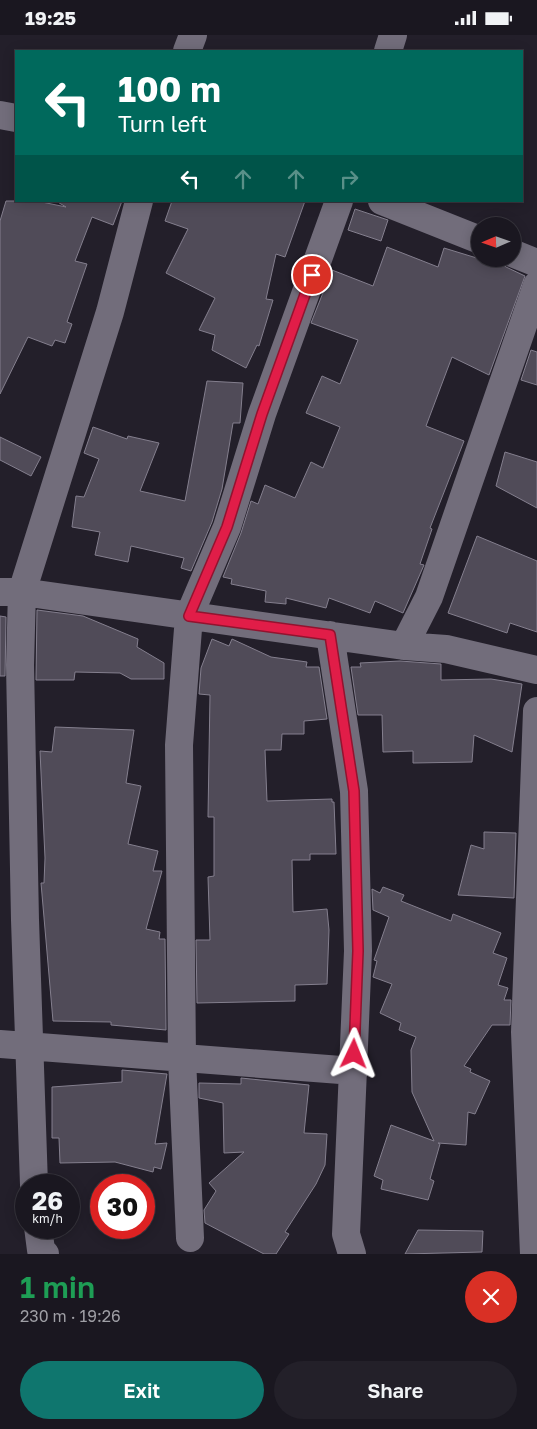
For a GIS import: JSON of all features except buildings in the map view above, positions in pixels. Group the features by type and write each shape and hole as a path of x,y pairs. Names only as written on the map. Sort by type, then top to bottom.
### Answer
{"street":[{"path":"187,50 193,35"},
{"path":"388,50 393,35"},
{"path":"0,115 15,118"},
{"path":"34,1174 28,1045 20,665 11,592 110,313 139,202"},
{"path":"190,1238 182,1058 179,745 189,616 227,527 265,405 339,202"},
{"path":"385,202 471,236"},
{"path":"521,257 537,263"},
{"path":"404,646 429,597 537,285"},
{"path":"11,592 404,646 446,649 537,670"},
{"path":"330,635 354,791 358,951 346,1234 352,1254"},
{"path":"534,1254 524,1032 537,711"},
{"path":"0,1043 354,1071"},
{"path":"40,1239 41,1250 45,1254"}],"route":[{"path":"312,275 262,414 227,527 189,616 330,635 354,791 358,951 354,1054"}]}
